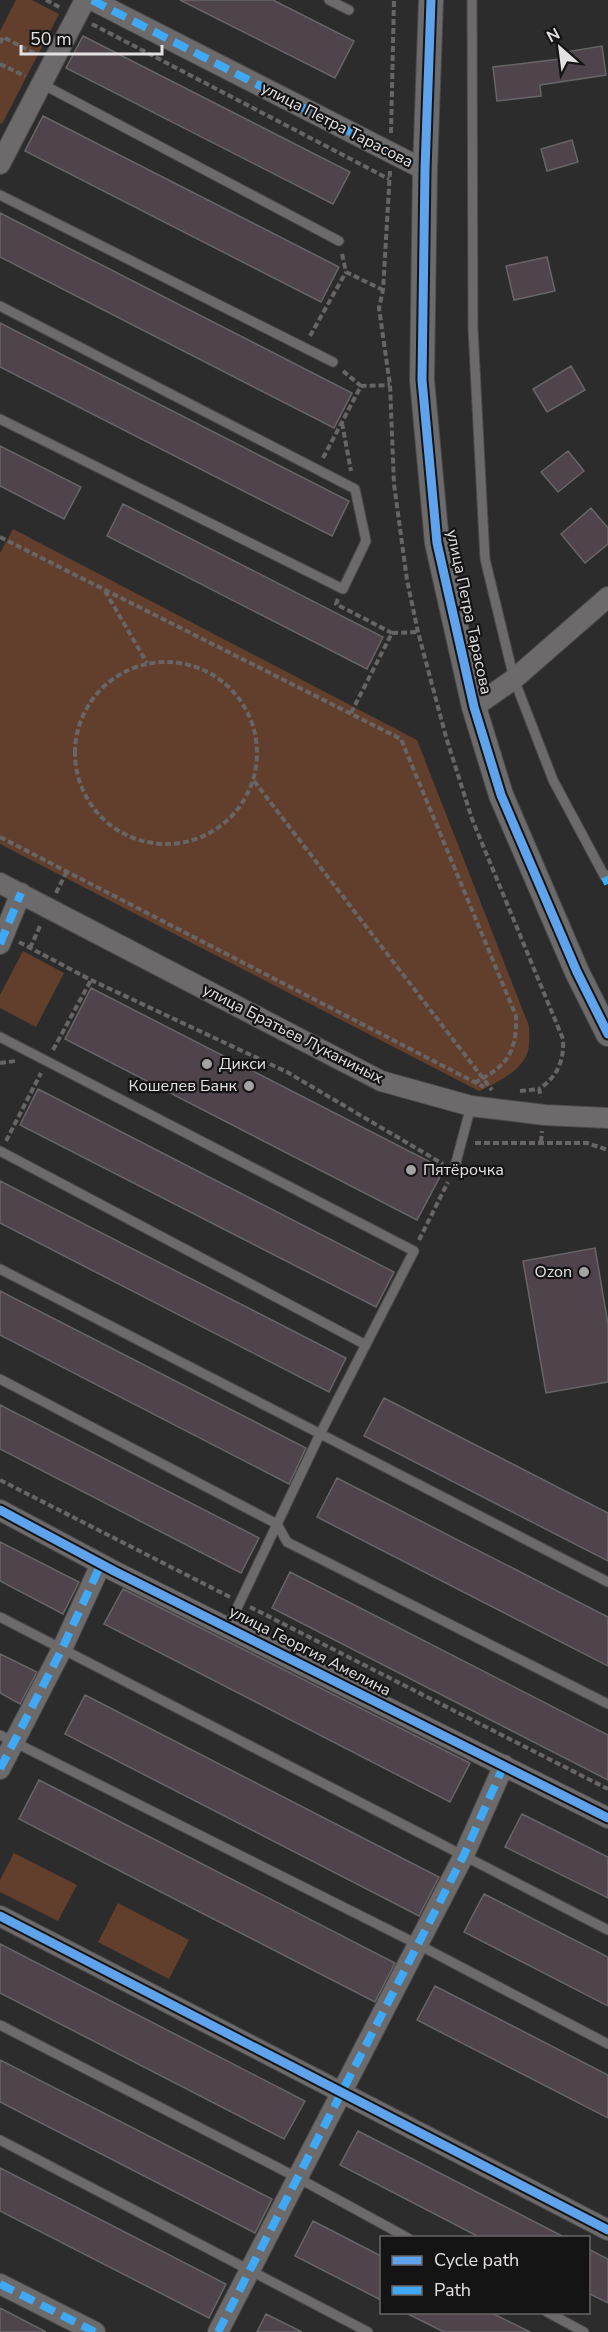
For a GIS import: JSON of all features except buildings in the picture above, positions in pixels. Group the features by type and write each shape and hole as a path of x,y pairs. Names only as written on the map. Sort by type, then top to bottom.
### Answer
{"street":[{"name":"улица Петра Тарасова","path":"92,0 425,170 422,380 437,543 456,636 474,707 501,795 577,972 608,1034"},
{"path":"425,170 431,0"},
{"path":"0,164 35,77 81,8"},
{"path":"474,707 514,679 608,597"},
{"name":"улица Братьев Луканиных","path":"0,883 381,1081 471,1106 545,1115 608,1118"},
{"path":"2,939 21,893"},
{"name":"улица Георгия Амелина","path":"0,1510 101,1564 608,1818"},
{"path":"0,1769 7,1739 62,1649 101,1564"},
{"path":"218,2332 464,1855 504,1765"},
{"path":"0,1916 608,2230"},
{"path":"0,2284 94,2332"}],"lane":[{"path":"329,0 349,10"},
{"path":"472,0 473,329 485,559 514,679 553,780 605,877 608,875"},
{"path":"35,77 339,241"},
{"path":"0,195 333,362"},
{"path":"0,306 355,489 366,541 343,589 0,419"},
{"path":"0,1037 414,1251 320,1434 228,1627"},
{"path":"454,1170 471,1106"},
{"path":"0,1151 366,1345"},
{"path":"0,1269 608,1582"},
{"path":"0,1379 277,1524 287,1542 608,1704"},
{"path":"0,1617 608,1930"},
{"path":"7,1739 417,1944 608,2044"},
{"path":"0,2025 298,2178 404,2236"},
{"path":"0,2140 369,2332"},
{"path":"549,2314 584,2332"}],"path":[{"path":"46,0 81,8 390,178"},
{"path":"390,152 394,0"},
{"path":"0,43 3,37 37,54 31,64"},
{"path":"0,64 25,77 35,77"},
{"path":"304,348 346,272 339,241"},
{"path":"346,272 383,290"},
{"path":"333,362 361,386 390,385"},
{"path":"317,470 361,386"},
{"path":"342,422 355,489"},
{"path":"0,537 401,739 516,1016 517,1037 511,1053 500,1068 474,1083"},
{"path":"104,589 147,663"},
{"path":"343,589 336,604 392,633 418,632"},
{"path":"351,713 392,633"},
{"path":"163,661 195,666 223,680 248,711 256,733 257,765 254,781 239,809 215,830 186,842 154,844 124,834 99,815 85,795 77,772 75,749 79,725 85,710 105,685 132,668 147,663 163,661"},
{"path":"0,837 493,1091 254,781"},
{"path":"2,939 287,1072 454,1170 414,1251"},
{"path":"516,1092 539,1089 545,1115 541,1142"},
{"path":"461,1143 587,1143 608,1150"},
{"path":"0,1480 608,1789"}],"shaded area":[{"path":"16,0 32,0 59,14 2,124 0,123 0,31"},
{"path":"13,529 417,740 529,1026 528,1051 515,1070 479,1091 0,844 0,553"},
{"path":"23,951 64,973 36,1027 0,1008 0,995"},
{"path":"14,1853 77,1885 58,1921 0,1892 0,1880"},
{"path":"118,1903 189,1940 169,1979 98,1942"}],"marked path":[{"path":"92,0 425,170"},
{"path":"605,877 608,884"},
{"path":"0,944 21,893"},
{"path":"0,1769 62,1649 101,1564"},
{"path":"218,2332 464,1855 504,1765"},
{"path":"0,2284 95,2332"}],"cycle path":[{"path":"431,0 425,170 422,380 437,543 474,707 501,795 577,972 608,1034"},
{"path":"0,1510 114,1571 608,1818"},
{"path":"0,1916 608,2230"}],"place":[{"name":"Дикси","path":"207,1064"},
{"name":"Кошелев Банк","path":"249,1086"},
{"name":"Пятёрочка","path":"411,1170"},
{"name":"Ozon","path":"584,1272"}]}
